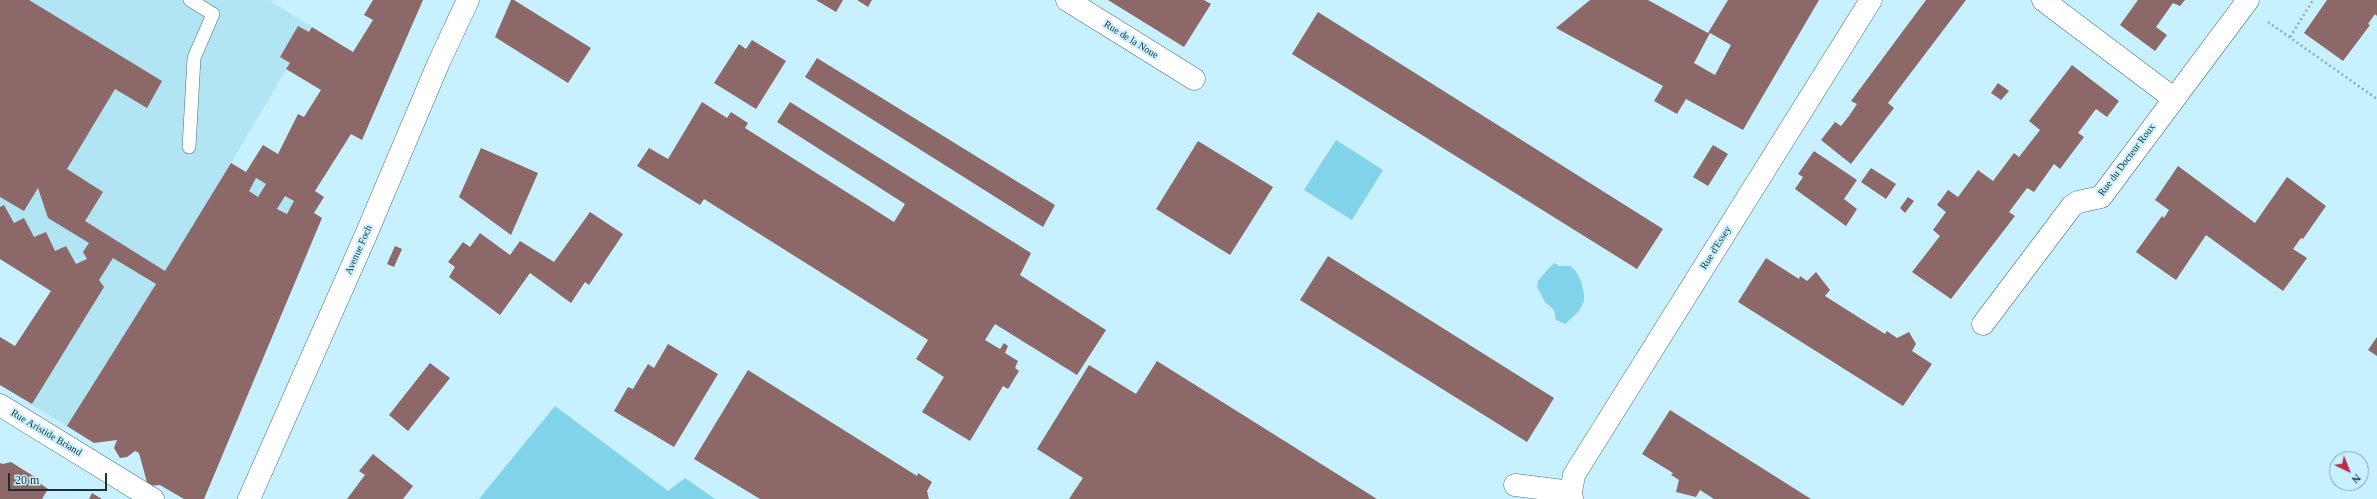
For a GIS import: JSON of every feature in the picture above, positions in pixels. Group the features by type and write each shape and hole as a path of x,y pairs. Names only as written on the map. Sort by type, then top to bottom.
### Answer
{"street":[{"name":"Avenue Foch","path":"249,499 365,237 439,62 468,0"},
{"name":"Rue de la Noue","path":"1068,0 1194,79"},
{"name":"Rue d'Essey","path":"1572,495 1574,475 1871,0"},
{"path":"2043,0 2173,98"},
{"name":"Rue du Docteur Roux","path":"1983,324 2072,206 2078,202 2101,197 2173,98 2248,0"},
{"name":"Rue Aristide Briand","path":"0,406 153,499"},
{"path":"1515,485 1572,495"}],"lane":[{"path":"189,147 194,58 213,14 190,0"}],"path":[{"path":"2290,37 2313,0"},
{"path":"2265,19 2377,99"}],"shaded area":[{"path":"0,0 269,0 312,27 309,32 298,27 280,57 290,63 231,163 322,218 175,463 210,485 204,499 184,499 160,485 148,486 139,453 135,451 127,457 120,458 114,448 117,440 94,443 0,385 0,368 51,291 0,259"},
{"path":"1336,140 1383,170 1352,220 1304,190"},
{"path":"1555,263 1559,266 1570,266 1575,270 1581,281 1584,294 1584,301 1579,311 1565,324 1556,320 1554,310 1545,302 1537,287 1538,281"},
{"path":"555,406 668,491 685,478 715,499 479,499"}],"building":[{"path":"0,0 29,0 162,81 147,108 115,89 67,169 103,192 85,221 165,271 231,163 246,172 263,145 278,154 298,114 304,117 321,90 286,69 290,63 280,57 298,26 309,32 312,27 353,52 373,20 364,15 373,0 423,0 362,140 351,134 315,191 324,197 314,213 322,218 204,499 184,499 160,485 148,486 139,453 135,451 127,457 120,458 114,448 117,440 94,443 67,426 156,284 113,258 99,280 104,287 32,404 0,385 0,337 15,346 51,291 0,259 0,207 4,205 14,223 24,218 34,237 46,232 55,251 66,246 76,264 87,259 83,252 89,243 48,218 38,188 24,211 0,197","holes":["256,178 266,184 258,197 249,191","285,196 294,201 287,214 277,209"]},
{"path":"511,0 514,0 591,48 568,83 495,37"},
{"path":"816,0 843,0 836,12"},
{"path":"857,0 872,0 868,7"},
{"path":"1108,0 1204,0 1211,4 1184,47"},
{"path":"1590,0 1648,0 1708,33 1728,0 1819,0 1743,130 1686,99 1677,114 1654,101 1663,86 1556,28","holes":["1710,33 1731,45 1715,75 1694,63"]},
{"path":"1926,0 1966,0 1888,103 1894,108 1851,164 1821,140 1835,122 1841,126 1849,116 1857,104 1851,101"},
{"path":"2138,0 2185,0 2180,6 2173,3 2156,27 2167,35 2155,51 2120,25"},
{"path":"2327,0 2377,0 2377,16 2375,14 2368,24 2370,25 2343,61 2304,33"},
{"path":"1318,12 1663,229 1637,269 1292,54"},
{"path":"752,40 786,61 756,109 714,83 739,44 746,49"},
{"path":"817,58 1055,205 1043,227 805,77"},
{"path":"2072,65 2119,101 2107,117 2096,109 2078,133 2084,137 2060,169 2054,164 2034,192 2027,188 2009,212 2015,216 1951,299 1912,272 1940,236 1933,230 1946,212 1937,205 1948,190 1958,197 1978,170 1993,181 2014,153 2019,157 2040,130 2029,121"},
{"path":"1998,83 2009,91 2001,100 1991,93"},
{"path":"702,102 727,118 731,112 748,123 745,128 894,222 905,204 777,122 790,102 1031,253 1020,275 1106,330 1077,375 995,324 985,340 1000,349 1004,343 1008,346 1005,353 1018,361 1015,368 1019,371 1008,389 1003,386 970,441 922,412 944,377 916,359 928,340 704,199 700,205 637,166 649,148 668,159"},
{"path":"1198,141 1273,187 1230,255 1156,209"},
{"path":"1713,145 1728,154 1708,186 1693,177"},
{"path":"481,148 538,173 511,235 459,197"},
{"path":"1814,151 1857,180 1844,199 1857,209 1846,226 1795,189 1803,177 1798,174"},
{"path":"2178,166 2255,223 2287,177 2326,206 2303,239 2301,238 2293,249 2307,258 2283,291 2206,235 2176,280 2136,252 2162,216 2164,218 2169,210 2155,200"},
{"path":"1871,168 1896,184 1886,199 1861,182"},
{"path":"1908,197 1914,201 1905,213 1900,208"},
{"path":"590,212 623,234 589,285 585,282 571,303 530,273 500,315 449,277 455,267 448,262 463,242 470,247 480,233 510,255 520,241 554,262"},
{"path":"395,246 402,249 394,267 387,264"},
{"path":"1328,256 1554,398 1527,442 1300,300"},
{"path":"1766,258 1799,279 1800,276 1807,281 1816,272 1830,290 1825,296 1885,334 1887,331 1897,338 1909,332 1916,344 1912,351 1932,364 1903,406 1738,302"},
{"path":"2377,337 2377,356 2368,350"},
{"path":"668,344 718,374 674,447 614,411 628,387 633,389 648,364 654,368"},
{"path":"1157,361 1377,499 1069,499 1083,478 1037,449 1089,365 1136,394"},
{"path":"430,363 450,378 408,431 389,415"},
{"path":"748,370 917,476 918,473 932,482 927,491 929,499 760,499 694,459"},
{"path":"1670,410 1811,499 1714,499 1700,490 1696,497 1676,492 1679,480 1671,475 1673,473 1642,454"},
{"path":"373,454 413,486 403,499 347,499 365,475 359,471"},
{"path":"11,462 38,479 37,481 48,489 42,499 0,499 0,463 3,464"},
{"path":"92,493 102,499 89,499"}]}
